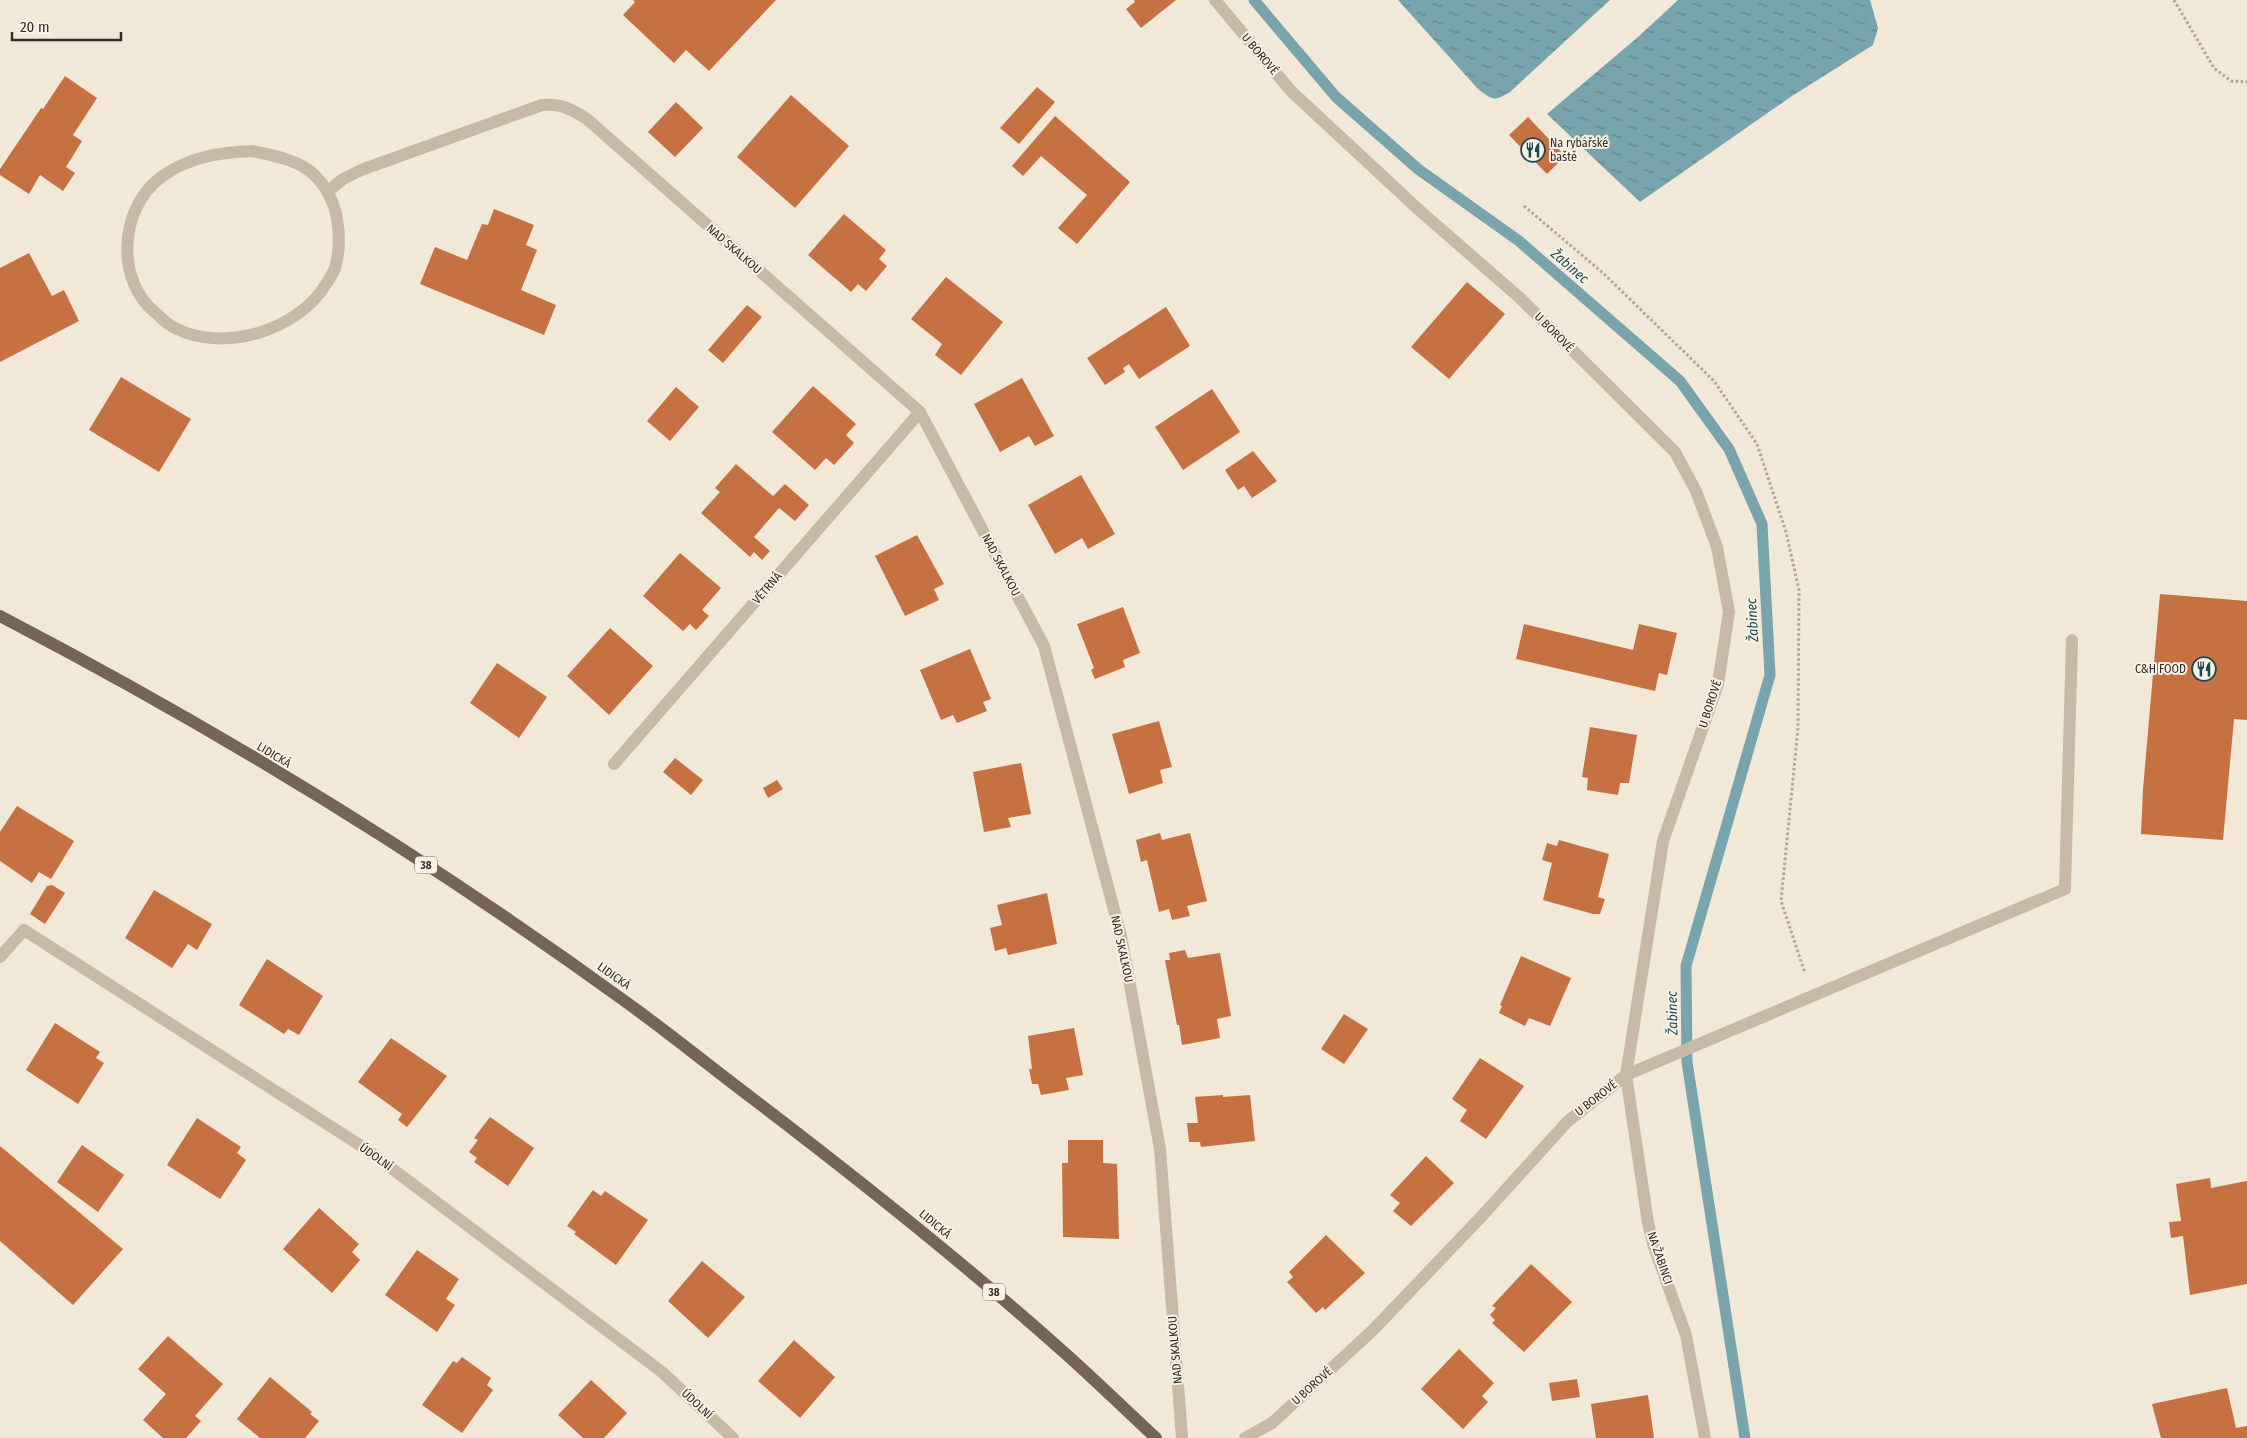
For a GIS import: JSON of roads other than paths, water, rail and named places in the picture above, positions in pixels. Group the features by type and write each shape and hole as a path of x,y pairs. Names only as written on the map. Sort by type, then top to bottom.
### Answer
{"main road":[{"name":"LIDICKÁ","path":"0,616 91,663 293,782 440,873 627,1002 918,1227 1068,1355 1156,1438"}],"street":[{"name":"U BOROVÉ","path":"1215,0 1291,91 1419,210 1520,298 1675,452 1696,492 1717,547 1730,612 1718,684 1663,841 1626,1075 1567,1122 1481,1217 1373,1330 1272,1423 1245,1438"},
{"name":"NAD SKALKOU","path":"327,192 343,179 361,170 542,104 557,104 571,108 594,126 920,412 1044,646 1121,936 1160,1149 1182,1438"},
{"path":"253,151 303,167 323,183 327,192 336,209 340,239 335,270 319,296 295,316 266,331 234,337 203,338 174,328 150,309 134,285 127,256 129,228 140,201 159,178 184,164 222,152 253,151"},
{"name":"VĚTRNÁ","path":"614,764 920,412"},
{"path":"1626,1075 2065,889 2072,640"},
{"name":"ÚDOLNÍ","path":"0,957 24,930 366,1150 662,1372 733,1438"},
{"name":"NA ŽABINCI","path":"1626,1075 1648,1223 1654,1247 1686,1335 1705,1438"}],"water":[{"path":"1398,0 1610,0 1510,92 1493,98 1478,89"},
{"path":"1678,0 1870,0 1878,28 1873,45 1792,96 1640,202 1547,114 1638,37"}],"waterway":[{"name":"Žabinec","path":"1254,0 1336,97 1418,169 1519,241 1680,381 1729,449 1762,524 1770,675 1686,966 1687,1062 1745,1438"}],"place":[{"name":"Na rybářské baště","path":"1533,150"},
{"name":"C&H FOOD","path":"2204,669"}]}
